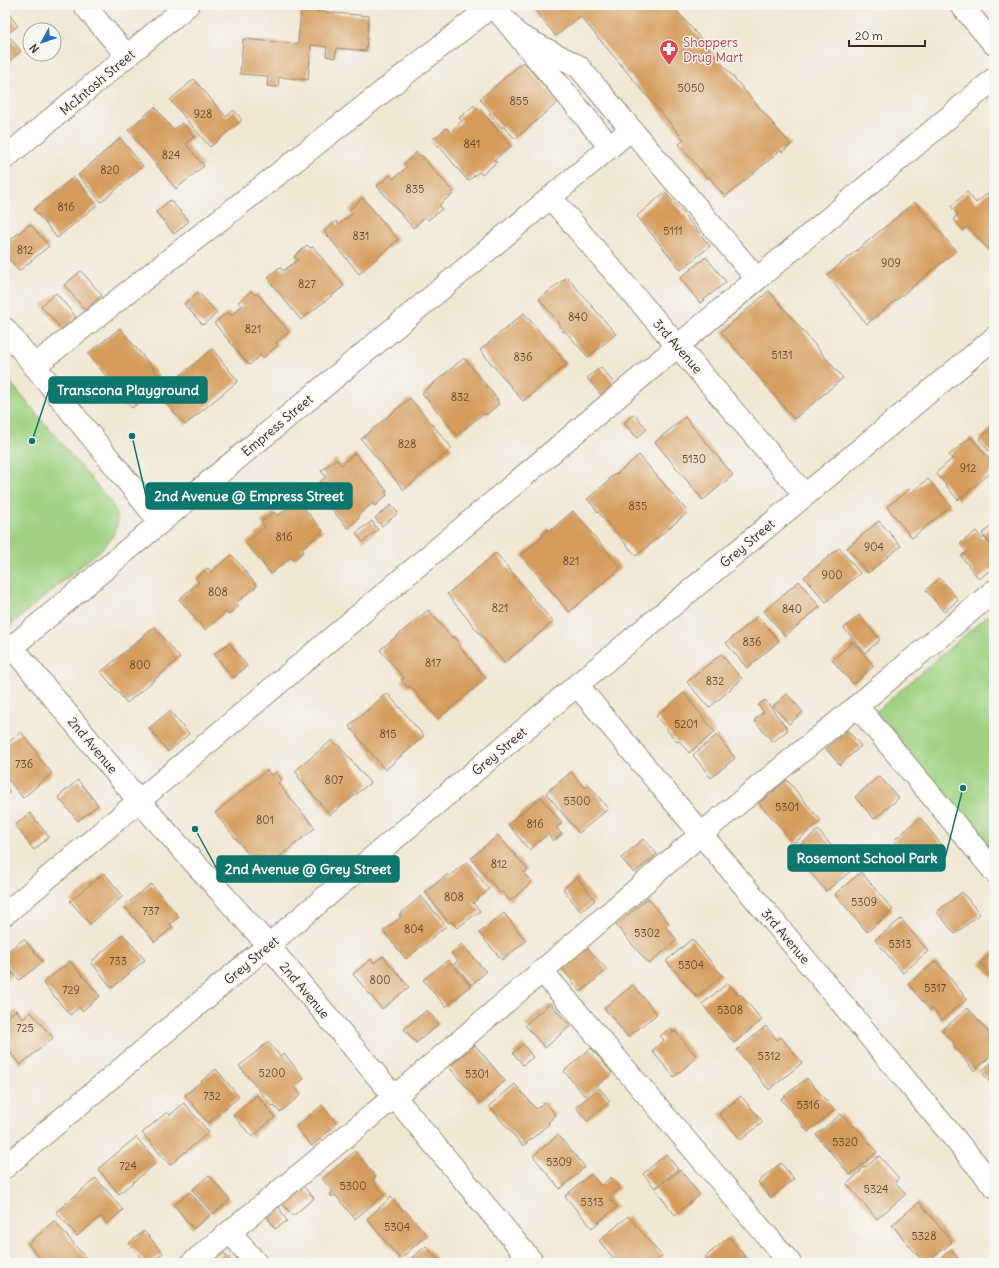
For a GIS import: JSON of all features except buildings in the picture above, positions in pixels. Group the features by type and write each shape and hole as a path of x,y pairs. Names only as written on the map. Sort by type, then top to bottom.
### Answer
{"street":[{"path":"84,5 127,56"},
{"name":"McIntosh Street","path":"5,158 188,5"},
{"path":"34,366 493,5 610,147"},
{"path":"961,5 994,44"},
{"path":"518,35 578,66 630,130 757,279"},
{"path":"5,914 994,79"},
{"name":"Empress Street","path":"9,650 160,522 551,198 630,130"},
{"name":"3rd Avenue","path":"551,198 805,495"},
{"path":"5,330 160,522"},
{"name":"Grey Street","path":"5,1166 577,685 994,338"},
{"path":"192,1263 394,1097 701,834 857,706 994,590"},
{"name":"2nd Avenue","path":"9,650 139,801 268,945 533,1263"},
{"name":"3rd Avenue","path":"577,685 994,1186"},
{"path":"857,706 994,871"},
{"path":"542,971 790,1263"},
{"path":"230,1232 256,1263"}],"green space":[{"path":"5,376 113,505 117,522 115,531 105,546 5,630"},
{"path":"994,610 994,860 872,715"}],"place":[{"name":"Shoppers Drug Mart","path":"669,66"},
{"name":"2nd Avenue @ Empress Street","path":"132,436"},
{"name":"Transcona Playground","path":"32,441"},
{"name":"Rosemont School Park","path":"963,788"},
{"name":"2nd Avenue @ Grey Street","path":"195,829"}]}
